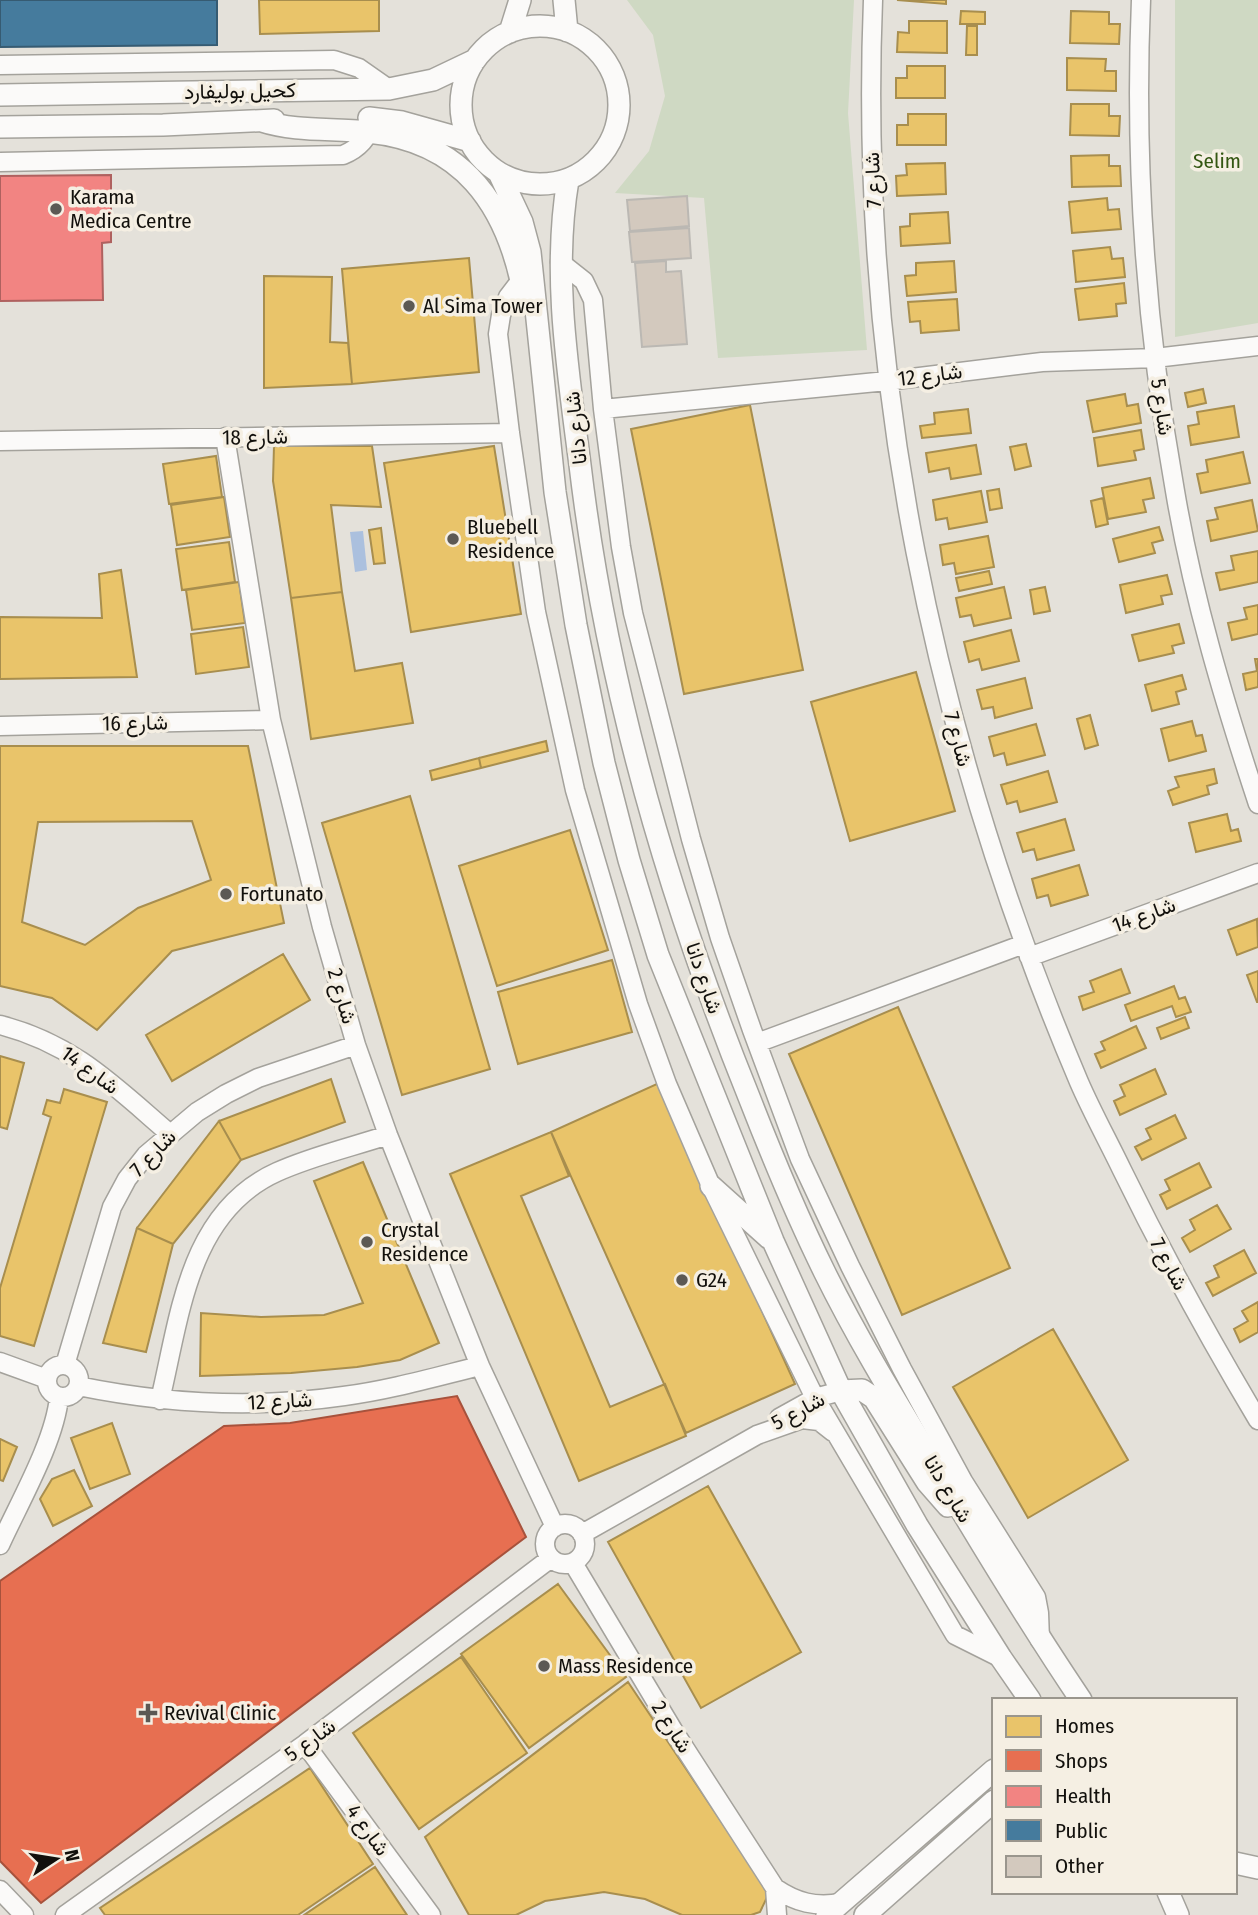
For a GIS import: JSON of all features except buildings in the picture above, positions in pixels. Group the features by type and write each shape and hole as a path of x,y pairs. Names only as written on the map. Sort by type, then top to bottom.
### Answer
{"street":[{"path":"510,32 520,0"},
{"path":"564,0 568,31"},
{"name":"شارع 7","path":"873,0 872,110 878,294 887,381 915,555 941,676 981,818 1027,951 1080,1085 1157,1243 1258,1420"},
{"name":"شارع 5","path":"1141,0 1142,185 1155,358 1175,492 1191,571 1225,702 1258,804"},
{"path":"539,26 568,31 585,39 599,52 610,68 617,86 620,105 611,142 600,158 585,171 568,180 533,184 515,180 499,173 482,159 470,141 464,125 462,100 467,75 475,60 497,39 510,32 539,26"},
{"path":"0,65 334,60 359,68 389,89"},
{"name":"كحيل بوليفارد","path":"0,95 389,89 433,80 475,60"},
{"name":"كحيل بوليفارد","path":"0,127 163,125 332,118 373,126 402,122 470,141"},
{"path":"0,162 343,155 354,151 364,142 373,126 442,155 480,188 495,208 506,231 521,280 536,394 547,425"},
{"name":"شارع دانا","path":"499,173 522,222 530,252 547,425 576,625 604,763 629,860 658,955 773,1241 841,1391 917,1525 1024,1695"},
{"name":"شارع دانا","path":"568,180 561,221 560,262 574,419 592,551 634,752 660,848 726,1040 776,1164 824,1271 882,1378 964,1516 1040,1640 1080,1698"},
{"path":"560,262 584,281 593,300 603,409 621,547 633,613 691,839 720,938 800,1159 850,1266 963,1481 1036,1597 1040,1640"},
{"path":"521,280 508,297 498,334 536,612 575,790 638,1004 667,1084 711,1186 815,1398 955,1635 1001,1658"},
{"name":"شارع 12","path":"603,409 887,381 1042,362 1155,358 1258,346"},
{"name":"شارع 18","path":"0,441 510,433"},
{"name":"شارع 2","path":"225,437 271,720 322,927 356,1045 388,1135 480,1366 555,1527"},
{"name":"شارع 16","path":"0,726 271,720"},
{"name":"شارع 14","path":"757,1043 1258,873"},
{"name":"شارع 14","path":"0,1025 34,1035 72,1054 103,1076 170,1134"},
{"name":"شارع 7","path":"65,1366 112,1207 127,1179 140,1163 197,1112 226,1094 258,1078 356,1045"},
{"path":"160,1400 197,1254 211,1228 229,1206 251,1187 276,1172 388,1135"},
{"path":"711,1186 773,1241"},
{"path":"0,1362 47,1379"},
{"path":"65,1366 76,1373 78,1386 74,1393 59,1397 48,1387 47,1379 53,1369 65,1366"},
{"name":"شارع 12","path":"78,1386 160,1400 218,1404 299,1401 392,1387 480,1366"},
{"path":"841,1391 862,1391 874,1398 935,1493 944,1503 964,1516"},
{"name":"شارع 5","path":"757,1435 771,1423 815,1398 841,1391"},
{"path":"0,1545 50,1435 59,1397"},
{"name":"شارع 5","path":"582,1534 757,1435 802,1419 819,1422 834,1432"},
{"path":"561,1524 573,1525 582,1534 585,1547 583,1554 573,1563 561,1564 551,1558 545,1547 550,1530 561,1524"},
{"name":"شارع 5","path":"65,1915 305,1744 551,1558"},
{"name":"شارع 2","path":"573,1563 673,1730 775,1888 789,1898 834,1909"},
{"name":"شارع 4","path":"305,1744 431,1915"},
{"path":"834,1909 992,1772"},
{"path":"865,1915 992,1803"},
{"path":"900,1850 913,1854 916,1863 913,1872"},
{"path":"1237,1863 1258,1868"},
{"name":"شارع 2","path":"775,1888 777,1915"},
{"path":"0,1890 24,1915"},
{"path":"1169,1894 1178,1915"}],"green space":[{"path":"627,0 854,0 848,113 867,350 718,358 704,198 615,193 649,151 665,96 653,35"},
{"name":"Selim","path":"1175,0 1258,0 1258,323 1175,337"}],"water":[{"path":"363,531 367,570 355,572 350,532"}],"place":[{"name":"Karama Medica Centre","path":"56,209"},
{"name":"Al Sima Tower","path":"409,306"},
{"name":"Bluebell Residence","path":"453,539"},
{"name":"Fortunato","path":"226,894"},
{"name":"Crystal Residence","path":"367,1242"},
{"name":"G24","path":"682,1280"},
{"name":"Mass Residence","path":"544,1666"},
{"name":"Revival Clinic","path":"148,1713"}]}
